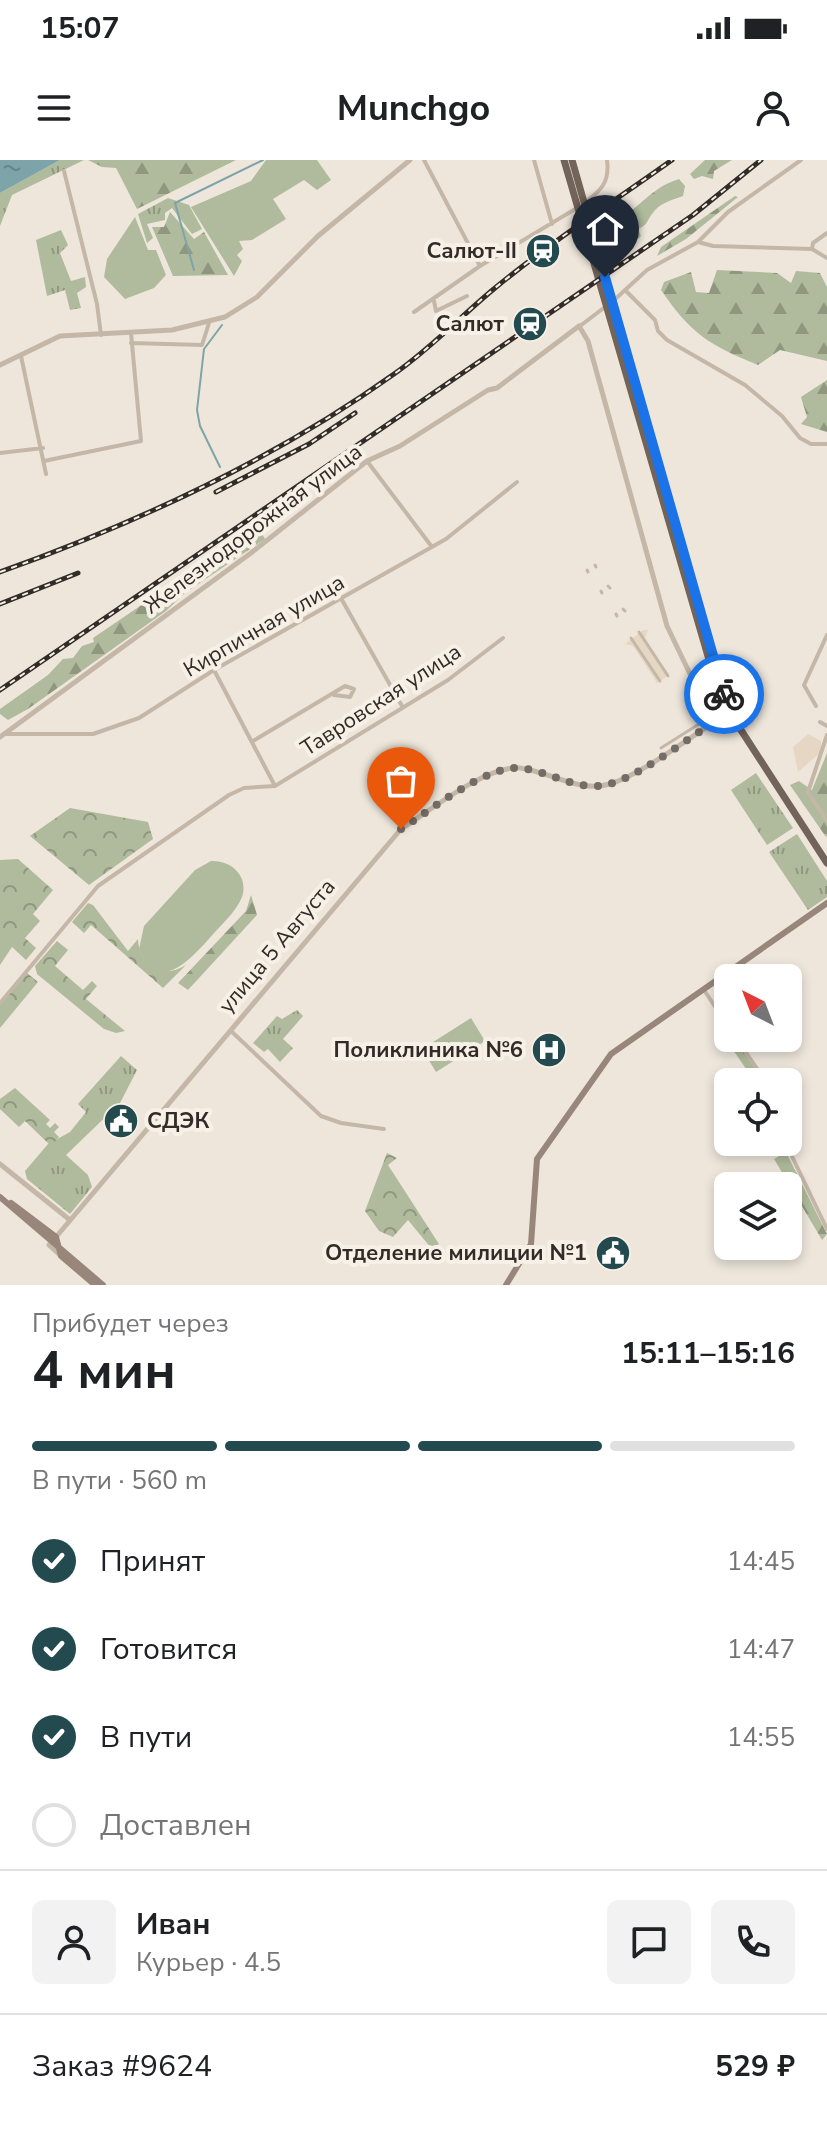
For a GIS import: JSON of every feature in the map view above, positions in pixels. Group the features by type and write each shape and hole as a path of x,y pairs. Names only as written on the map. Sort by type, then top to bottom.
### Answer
{"main road":[{"path":"564,160 572,173 701,640 732,711 827,863"},
{"path":"572,160 572,173"},
{"path":"506,1285 531,1244 537,1159 611,1054 827,903"},
{"path":"0,1196 103,1285"},
{"path":"55,1242 61,1256 95,1285"}],"street":[{"path":"0,365 60,336 131,333 209,323 250,302 318,236 410,160"},
{"path":"424,160 480,266"},
{"path":"534,160 552,224"},
{"path":"414,312 480,266 601,191 607,181 607,160"},
{"name":"Железнодорожная улица","path":"2,736 251,553 367,461 400,446 488,390 497,388 647,270 698,242 728,212 801,160"},
{"path":"64,171 97,304 101,335"},
{"path":"812,249 813,243 827,233"},
{"path":"698,242 713,246 812,249 827,258"},
{"path":"625,290 655,320 658,331 667,340 745,385 782,416 800,438 811,444 827,444"},
{"path":"434,298 432,307 436,311 467,296"},
{"path":"131,343 202,345 209,323"},
{"path":"579,326 592,356 667,626 704,722 688,728 661,748"},
{"path":"44,461 141,441 131,333"},
{"path":"20,354 43,448 46,474"},
{"path":"0,453 43,448"},
{"path":"367,461 432,547"},
{"name":"Кирпичная улица","path":"2,736 93,734 139,718 214,670 432,547 517,482"},
{"path":"342,600 403,707"},
{"path":"639,632 668,676"},
{"path":"816,706 804,685 827,635"},
{"name":"Тавровская улица","path":"275,786 448,680 503,638"},
{"path":"631,638 660,681"},
{"path":"0,1003 98,886 229,795 244,788 275,786 214,670"},
{"path":"253,741 345,686 354,689 350,697 334,695"},
{"name":"улица 5 Августа","path":"55,1242 68,1222 401,829 476,782 519,768 577,785 609,784 704,722 732,711"},
{"path":"820,722 827,726"},
{"path":"827,735 808,792 827,821"},
{"path":"703,988 714,1005"},
{"path":"230,1030 321,1116 341,1123 384,1129"},
{"path":"792,1156 827,1229"},
{"path":"0,1164 68,1222"}],"green space":[{"path":"60,160 84,160 12,195 0,226 0,193"},
{"path":"88,160 236,160 137,209 116,168 102,167"},
{"path":"266,160 317,160 331,180 317,190 304,180 273,199 286,219 252,240 239,241 243,249 237,255 242,261 234,276 191,207 251,181"},
{"path":"705,160 732,160 714,171 713,179 702,176 694,179 690,174"},
{"path":"679,179 685,186 683,196 658,207 645,225 638,229 641,236 638,239 622,233 624,242 614,245 606,234 606,227 658,189"},
{"path":"735,196 738,197 686,239 657,256 661,247"},
{"path":"168,198 189,205 202,229 192,234 172,208 165,213 165,220 147,224 153,238 147,243 138,214"},
{"path":"170,212 194,239 204,232 228,275 173,276 152,227 164,227"},
{"path":"135,217 148,250 156,250 166,275 154,288 125,299 104,277 107,259"},
{"path":"61,230 68,245 60,253 71,281 85,277 86,287 77,293 81,308 70,310 65,290 47,296 36,240"},
{"path":"717,270 777,273 791,283 796,271 820,273 827,287 827,361 780,350 758,365 726,351 692,328 661,290 664,282 691,272 696,292 709,293"},
{"path":"827,380 827,432 801,424 807,417 801,397"},
{"path":"252,530 261,532 265,539 185,593 166,611 28,709 8,720 0,714 0,709 48,675 63,659 73,658 82,646 94,642 93,638"},
{"path":"827,753 826,837 790,785 799,781 812,790"},
{"path":"756,773 793,828 767,845 731,790"},
{"path":"70,808 148,822 153,839 89,885 30,836"},
{"path":"797,834 827,881 827,897 808,910 769,852"},
{"path":"18,859 53,890 33,914 40,921 25,938 36,948 26,960 12,947 0,965 0,860"},
{"path":"211,861 231,866 241,876 243,889 240,902 188,960 167,972 157,971 147,964 139,949 144,926 195,870"},
{"path":"251,895 257,915 188,990 178,983 246,911"},
{"path":"88,903 93,905 128,951 138,939 143,957 153,968 169,971 186,965 163,988 91,925 84,933 72,922"},
{"path":"57,941 68,950 55,966 83,990 92,981 97,986 86,999 125,1031 116,1033 104,1029 37,974 35,966"},
{"path":"27,973 38,982 0,1028 0,1005"},
{"path":"297,1010 303,1016 283,1039 293,1048 280,1062 268,1049 264,1052 253,1043 277,1016 282,1019"},
{"path":"471,1018 485,1041 436,1072 422,1049"},
{"path":"734,1052 744,1052 754,1068 745,1068"},
{"path":"121,1056 137,1070 120,1103 66,1155 88,1175 92,1187 70,1214 27,1179 25,1171 48,1144 70,1132 86,1112 78,1104"},
{"path":"15,1088 50,1120 46,1124 50,1128 55,1123 59,1127 54,1132 59,1137 51,1146 25,1121 19,1127 0,1109 0,1099"},
{"path":"387,1153 397,1158 388,1165 439,1244 431,1248 408,1220 393,1237 379,1231 365,1211"},
{"path":"788,1156 796,1172 782,1172 774,1159"},
{"path":"802,1184 827,1234 822,1240 802,1206"}],"shaded area":[{"path":"643,630 648,630 645,638 669,675 657,683 633,646 625,644"},
{"path":"808,734 821,741 821,752 798,772 793,747"}],"water":[{"path":"0,160 60,160 0,193"}],"waterway":[{"path":"194,270 175,203 263,160"},
{"path":"220,467 200,426 197,410 204,349 222,325"}],"railway":[{"path":"0,572 153,510 302,434 407,364 516,271 672,160"},
{"path":"0,690 693,215 761,160"},
{"path":"216,492 309,444 355,413"},
{"path":"0,604 78,573"}],"way so far":[{"path":"401,829 476,782 504,771 519,768 577,785 609,784 624,778 732,711 724,694"}],"place":[{"name":"Салют-II","path":"543,251"},
{"name":"Салют","path":"530,324"},
{"name":"Поликлиника №6","path":"549,1050"},
{"name":"СДЭК","path":"121,1121"},
{"name":"Отделение милиции №1","path":"613,1253"}],"route":[{"path":"605,277 724,694"}]}
